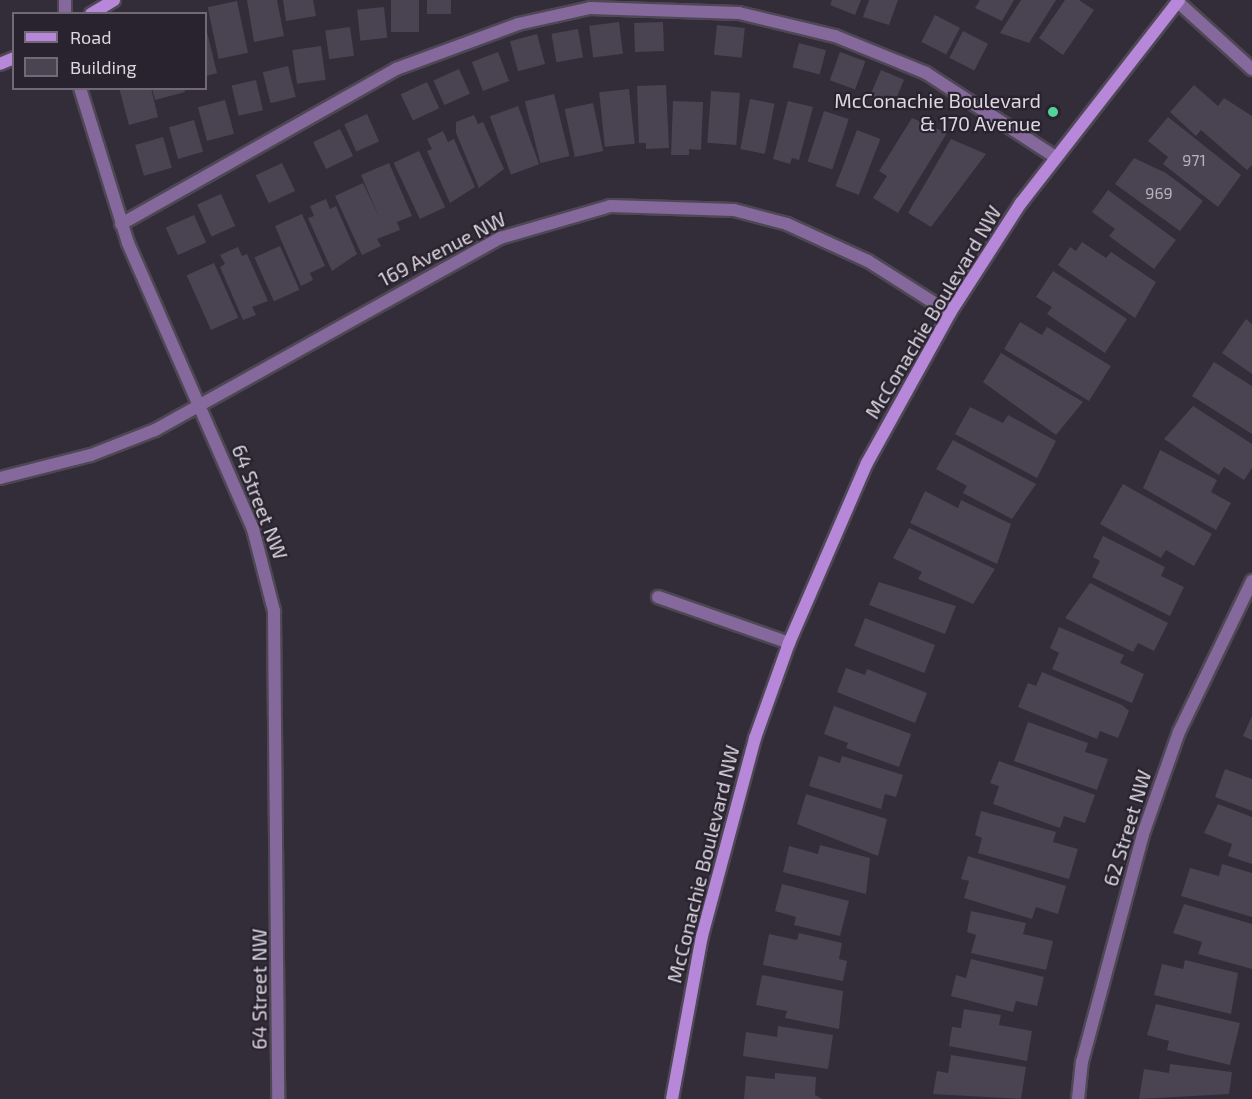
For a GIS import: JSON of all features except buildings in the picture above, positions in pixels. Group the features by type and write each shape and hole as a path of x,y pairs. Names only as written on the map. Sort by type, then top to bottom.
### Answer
{"street":[{"path":"94,12 114,0"},
{"path":"1177,1 1252,69"},
{"name":"McConachie Boulevard NW","path":"672,1099 702,936 728,832 789,643 867,463 950,313 1054,156 1177,1"},
{"path":"121,224 396,69 518,24 590,8 739,13 835,36 926,73 1054,156"},
{"name":"64 Street NW","path":"81,90 121,224 253,529 274,611 278,1099"},
{"name":"169 Avenue NW","path":"0,478 91,454 200,406 500,238 610,206 734,210 787,224 868,261 950,313"},
{"name":"62 Street NW","path":"1078,1099 1082,1062 1143,834 1179,732 1252,581"},
{"path":"658,597 789,643"}],"place":[{"name":"McConachie Boulevard & 170 Avenue","path":"1053,112"}]}
